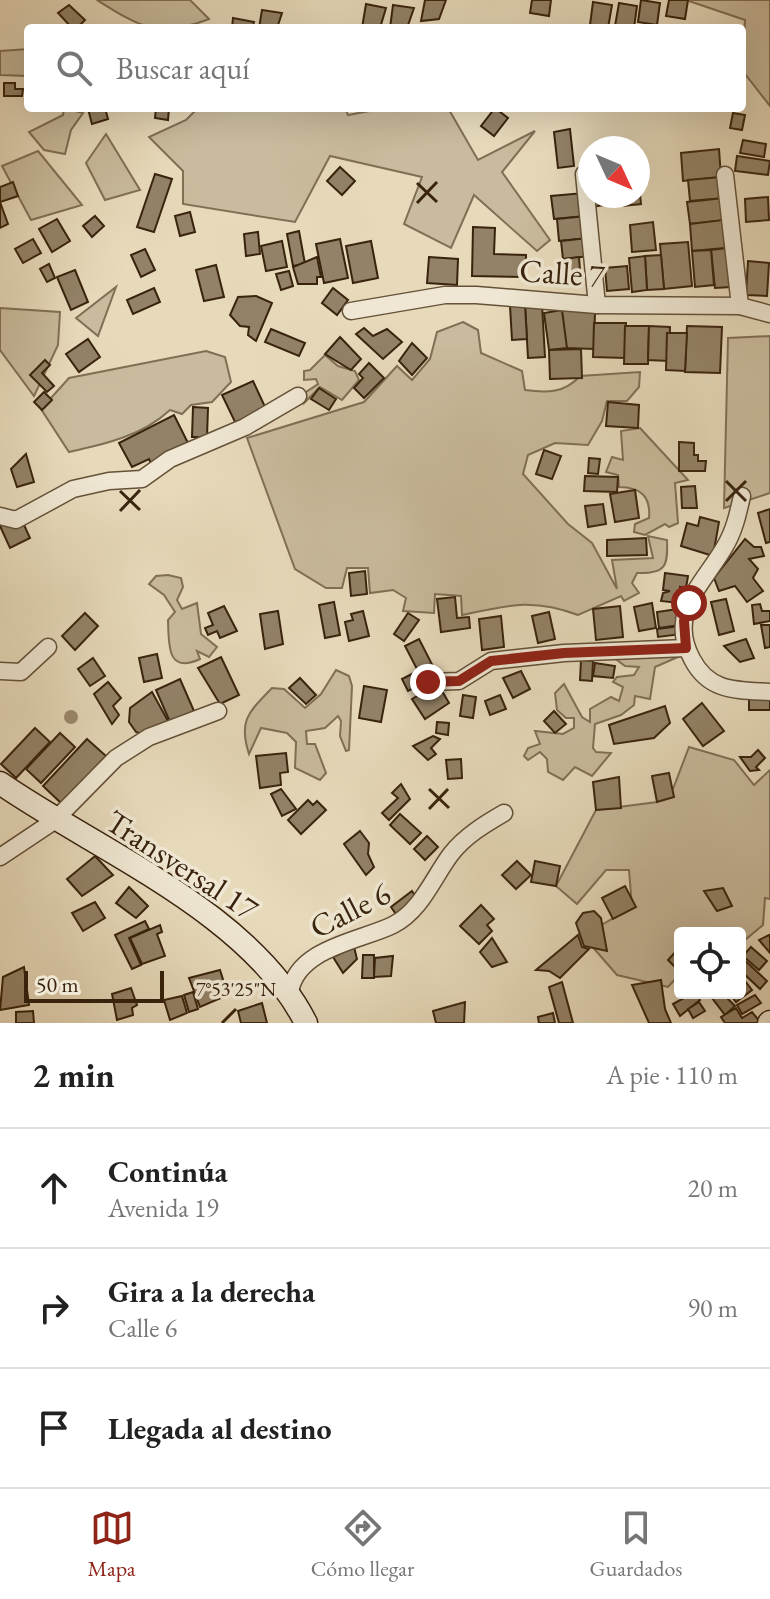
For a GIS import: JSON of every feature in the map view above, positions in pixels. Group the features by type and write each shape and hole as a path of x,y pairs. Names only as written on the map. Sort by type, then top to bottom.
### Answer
{"main road":[{"name":"Transversal 17","path":"0,783 54,821 219,922 258,955 290,992 306,1023"}],"street":[{"path":"725,175 740,306"},
{"path":"587,208 597,305"},
{"name":"Calle 7","path":"351,311 445,295 597,305 740,306 770,314"},
{"path":"0,516 16,520 73,489 142,479 170,459 231,434 298,396"},
{"path":"742,496 724,548 697,583 689,603 684,621 686,648 699,672 711,683 724,689 770,692"},
{"path":"0,671 21,672 48,647"},
{"path":"428,682 459,681 491,661 564,653 686,648"},
{"path":"0,857 54,821 116,758 149,737 218,711"},
{"name":"Calle 6","path":"290,992 293,978 306,964 394,924 414,909 459,845 504,813"}],"shaded area":[{"path":"97,0 190,0 209,19 194,24 141,24"},
{"path":"686,0 770,0 770,106 746,75 745,20"},
{"path":"24,49 24,76 0,75 0,51"},
{"path":"63,112 83,113 71,130 65,154 44,150 29,132"},
{"path":"194,112 347,112 348,115 364,112 450,112 478,160 535,131 502,172 550,240 537,251 474,195 451,248 404,224 422,177 330,156 295,222 183,204 183,171 149,137 186,120"},
{"path":"106,134 140,190 105,200 86,163"},
{"path":"38,151 82,205 31,220 2,166"},
{"path":"116,287 98,336 76,318"},
{"path":"0,308 60,312 58,345 34,396 0,350"},
{"path":"463,322 478,330 481,353 522,371 525,390 555,390 568,386 580,376 640,372 639,387 627,401 607,401 602,421 588,445 555,443 528,455 523,474 568,524 592,543 617,589 612,560 653,558 648,536 667,540 663,567 654,572 637,573 632,583 639,593 624,601 621,596 578,615 547,606 520,605 462,615 461,596 435,594 434,613 403,611 406,598 393,590 370,593 368,568 347,568 342,588 326,588 295,569 247,438 364,402 397,366 412,380 430,359 437,332"},
{"path":"770,336 770,493 724,508 728,338"},
{"path":"206,351 225,357 231,382 212,402 191,405 182,414 170,410 122,438 69,452 41,409 69,378"},
{"path":"325,355 338,366 355,371 359,380 342,400 320,387 304,403 303,394 318,384 316,379 304,380 304,371 310,370"},
{"path":"640,428 688,480 675,483 678,523 669,527 665,524 645,535 634,532 635,524 649,518 648,504 643,494 619,487 618,475 606,472 612,457 623,460 621,431"},
{"path":"156,576 181,578 183,587 177,600 182,609 197,603 201,634 217,647 209,657 197,651 200,659 181,663 172,654 168,620 175,612 164,595 149,584"},
{"path":"687,653 655,667 650,699 635,696 634,705 621,715 595,724 593,748 596,752 611,753 592,776 575,767 563,780 548,772 547,759 540,752 528,760 524,756 528,748 540,744 535,731 563,734 574,728 574,718 566,718 557,710 555,693 564,684 582,717 590,722 590,709 611,697 619,701 623,687 613,682 617,677 634,675 639,667 625,666 617,660 623,656"},
{"path":"336,670 349,676 352,686 349,750 346,751 340,736 341,721 338,716 325,728 306,731 307,744 315,744 326,773 320,780 295,768 296,742 287,733 261,728 249,754 245,725 252,710 272,688 284,689 305,708 321,694"},
{"path":"689,747 734,760 754,785 770,770 770,899 765,898 763,925 746,939 746,927 674,927 674,980 668,987 617,975 583,936 632,907 629,870 606,870 577,904 556,886 596,810 657,802 673,789"}],"building":[{"path":"425,0 446,0 439,19 421,21"},
{"path":"532,0 551,0 549,16 530,13"},
{"path":"641,0 660,3 657,24 638,22"},
{"path":"669,0 688,0 685,19 666,16"},
{"path":"593,2 612,5 609,24 590,24"},
{"path":"619,3 637,6 635,24 615,24"},
{"path":"366,4 386,8 381,24 363,24"},
{"path":"69,5 85,20 81,24 68,24 58,13"},
{"path":"393,5 414,8 408,24 391,24"},
{"path":"262,10 282,13 278,24 260,24"},
{"path":"233,18 254,22 253,24 232,24"},
{"path":"4,83 15,83 15,89 23,89 22,96 4,96"},
{"path":"89,112 106,112 108,119 92,124"},
{"path":"156,112 169,112 168,120 155,118"},
{"path":"492,112 500,112 508,118 494,136 481,126"},
{"path":"733,113 745,115 742,130 730,128"},
{"path":"570,129 574,166 558,168 554,132"},
{"path":"743,140 766,144 764,157 740,153"},
{"path":"719,149 721,177 683,181 681,153"},
{"path":"737,156 770,161 768,175 735,171"},
{"path":"340,167 355,181 342,195 327,181"},
{"path":"155,174 172,179 154,232 137,227"},
{"path":"721,177 724,198 690,201 688,180"},
{"path":"13,182 18,196 0,202 0,187"},
{"path":"578,194 578,208 585,208 586,216 554,219 551,196"},
{"path":"768,197 769,220 746,222 745,199"},
{"path":"724,198 726,220 690,224 687,202"},
{"path":"0,202 8,224 0,228"},
{"path":"190,212 195,232 180,236 175,216"},
{"path":"95,216 104,226 92,237 83,226"},
{"path":"586,216 588,238 559,241 557,219"},
{"path":"57,219 70,241 52,252 39,229"},
{"path":"723,220 725,248 692,251 690,224"},
{"path":"653,222 656,250 632,252 630,225"},
{"path":"473,227 495,228 494,254 526,255 526,277 472,276"},
{"path":"299,231 305,264 293,266 287,234"},
{"path":"258,232 260,254 246,256 244,234"},
{"path":"588,238 590,256 563,259 561,241"},
{"path":"33,239 41,253 23,263 15,249"},
{"path":"340,239 348,278 324,283 316,244"},
{"path":"282,241 287,267 266,271 261,246"},
{"path":"371,241 378,278 353,283 346,246"},
{"path":"688,242 692,286 664,289 660,244"},
{"path":"727,248 731,287 715,288 711,250"},
{"path":"145,249 155,270 141,277 131,255"},
{"path":"711,250 714,285 695,287 692,251"},
{"path":"661,255 664,289 647,290 645,256"},
{"path":"645,256 647,290 632,292 629,258"},
{"path":"317,257 321,277 317,277 317,284 298,284 293,267"},
{"path":"429,257 458,259 457,285 427,283"},
{"path":"579,257 581,283 565,284 563,259"},
{"path":"748,261 769,263 767,296 746,295"},
{"path":"49,264 55,278 47,282 40,269"},
{"path":"216,265 224,297 204,301 196,270"},
{"path":"627,266 629,289 607,291 605,268"},
{"path":"75,270 88,302 71,310 57,277"},
{"path":"289,271 293,286 281,290 276,274"},
{"path":"154,288 160,302 133,314 127,300"},
{"path":"333,288 348,300 337,315 322,303"},
{"path":"256,296 272,303 256,341 248,335 249,327 240,326 230,315 238,297"},
{"path":"561,303 595,312 594,349 565,348"},
{"path":"542,304 545,357 528,358 525,305"},
{"path":"525,305 527,339 512,340 510,306"},
{"path":"562,310 567,348 549,350 544,313"},
{"path":"594,323 626,323 625,358 593,357"},
{"path":"625,326 649,326 648,364 624,364"},
{"path":"649,326 670,327 669,361 648,360"},
{"path":"687,326 722,327 720,373 685,372"},
{"path":"364,328 373,336 387,329 402,342 383,359 356,334"},
{"path":"271,329 305,343 299,356 265,342"},
{"path":"667,333 687,333 685,371 666,370"},
{"path":"340,337 361,359 351,370 325,354"},
{"path":"88,339 100,357 79,372 66,354"},
{"path":"412,343 427,358 412,375 399,361"},
{"path":"581,349 582,378 550,379 549,350"},
{"path":"45,360 50,365 42,373 54,386 47,392 30,375"},
{"path":"369,363 384,378 364,398 354,388 363,378 359,374"},
{"path":"253,381 266,409 236,424 222,395"},
{"path":"319,388 336,399 329,410 311,399"},
{"path":"44,392 52,400 42,410 34,402"},
{"path":"608,402 639,405 638,428 606,426"},
{"path":"193,407 208,408 207,437 192,437"},
{"path":"174,415 191,449 153,468 149,459 132,467 119,443"},
{"path":"679,442 694,443 694,455 698,455 698,461 706,461 705,471 679,471"},
{"path":"544,450 561,456 552,479 536,474"},
{"path":"26,454 34,482 17,487 11,469"},
{"path":"589,458 600,459 598,474 588,473"},
{"path":"585,476 618,477 617,492 584,491"},
{"path":"695,486 697,508 682,508 681,487"},
{"path":"635,490 639,518 615,522 610,494"},
{"path":"603,504 606,524 588,527 585,506"},
{"path":"770,509 770,542 766,543 758,513"},
{"path":"20,516 30,538 10,548 0,526"},
{"path":"700,517 719,522 713,556 681,546 687,523 698,526"},
{"path":"646,538 647,555 607,556 607,540"},
{"path":"745,539 754,547 761,547 764,556 749,559 758,569 753,578 763,591 747,602 735,586 719,591 714,578"},
{"path":"365,571 367,594 351,596 349,573"},
{"path":"665,573 688,576 686,588 680,587 680,592 689,593 687,604 661,601 663,593 670,591 663,590"},
{"path":"455,597 457,618 469,617 470,628 441,632 437,599"},
{"path":"726,599 734,631 719,635 711,602"},
{"path":"334,602 340,635 325,638 319,605"},
{"path":"652,603 656,628 639,631 634,607"},
{"path":"760,604 762,611 770,611 770,621 754,624 752,605"},
{"path":"224,606 237,631 220,638 217,631 208,635 205,628 213,625 208,613"},
{"path":"620,606 623,637 596,640 593,609"},
{"path":"678,609 680,625 659,628 657,612"},
{"path":"278,611 283,644 265,649 260,614"},
{"path":"363,611 369,636 349,641 345,622 353,620 351,614"},
{"path":"549,612 555,639 538,643 532,616"},
{"path":"85,613 98,626 75,650 62,636"},
{"path":"408,613 419,620 404,641 394,634"},
{"path":"501,616 504,647 482,650 479,619"},
{"path":"761,625 770,625 770,647 765,648"},
{"path":"681,626 682,634 658,637 657,629"},
{"path":"419,639 438,676 408,691 402,679 418,671 405,646"},
{"path":"746,639 754,658 740,662 724,646"},
{"path":"157,654 162,678 144,682 139,658"},
{"path":"221,657 239,695 220,704 198,668"},
{"path":"93,658 105,676 90,686 78,669"},
{"path":"581,660 593,661 592,681 580,680"},
{"path":"595,663 615,666 613,678 593,676"},
{"path":"521,671 530,689 513,698 503,678"},
{"path":"300,678 316,695 306,704 289,688"},
{"path":"180,679 194,711 170,722 156,690"},
{"path":"108,682 121,698 113,706 119,715 112,724 94,694"},
{"path":"438,684 449,703 425,719 412,699"},
{"path":"364,686 387,690 381,722 359,718"},
{"path":"152,692 168,721 144,735 136,732 129,722 130,708"},
{"path":"749,694 770,694 770,710 749,710"},
{"path":"463,695 476,697 473,718 460,716"},
{"path":"500,695 506,709 490,715 485,701"},
{"path":"702,703 724,731 703,746 683,719"},
{"path":"665,706 670,723 654,738 614,744 609,725"},
{"path":"554,711 566,724 555,733 544,721"},
{"path":"437,722 449,723 448,735 436,733"},
{"path":"35,728 50,742 16,778 1,764"},
{"path":"60,733 75,747 41,783 26,769"},
{"path":"433,736 440,739 431,748 436,754 428,760 413,746"},
{"path":"87,739 106,756 62,804 43,786"},
{"path":"758,750 765,758 756,767 759,770 750,771 740,757 751,757"},
{"path":"286,753 288,772 280,773 281,785 260,788 256,756"},
{"path":"461,759 462,778 448,779 446,760"},
{"path":"669,773 674,797 657,802 652,776"},
{"path":"619,777 621,808 596,810 593,782"},
{"path":"401,784 410,799 389,820 382,813 398,798 392,793"},
{"path":"281,789 296,809 282,816 271,794"},
{"path":"308,800 313,805 317,801 326,810 301,834 288,820"},
{"path":"400,814 421,833 410,844 390,825"},
{"path":"360,831 369,843 368,854 374,867 366,875 344,844"},
{"path":"427,836 438,847 425,860 414,849"},
{"path":"95,856 113,875 82,896 67,879"},
{"path":"517,861 531,875 516,889 502,875"},
{"path":"535,861 560,866 556,886 531,882"},
{"path":"625,886 636,907 613,919 602,898"},
{"path":"129,887 148,906 136,918 116,903"},
{"path":"723,888 732,906 717,911 704,891"},
{"path":"412,891 419,902 398,917 391,907"},
{"path":"95,902 105,918 83,931 72,913"},
{"path":"481,905 494,919 487,925 492,931 479,944 460,926"},
{"path":"594,911 601,918 607,951 584,946 576,923 583,913"},
{"path":"145,921 149,929 129,938 141,965 132,969 115,935"},
{"path":"160,925 162,932 157,934 165,956 142,964 130,938"},
{"path":"578,935 582,947 589,949 560,978 549,971 536,970"},
{"path":"770,936 770,953 759,940"},
{"path":"492,938 507,962 492,967 480,952"},
{"path":"354,947 357,959 343,973 333,957"},
{"path":"751,947 767,961 759,970 746,959"},
{"path":"363,955 374,955 374,978 362,978"},
{"path":"393,956 391,976 374,977 375,958"},
{"path":"746,962 767,981 760,989 746,976"},
{"path":"24,967 29,1005 0,1010 3,977"},
{"path":"220,970 228,995 200,1007 189,978"},
{"path":"661,980 665,1009 671,1023 649,1023 632,985"},
{"path":"562,982 573,1023 559,1023 549,987"},
{"path":"131,988 137,1005 132,1008 133,1015 117,1020 112,994"},
{"path":"193,992 198,1009 189,1012 184,995"},
{"path":"755,995 761,1003 742,1014 737,1005"},
{"path":"182,996 187,1013 170,1020 164,1000"},
{"path":"682,999 700,1000 680,1016 673,1004"},
{"path":"713,999 728,999 735,1006 725,1015"},
{"path":"465,1002 464,1023 436,1023 433,1011"},
{"path":"699,1002 705,1011 693,1018 688,1009"},
{"path":"262,1003 267,1023 241,1023 238,1011"},
{"path":"736,1008 742,1018 752,1012 761,1023 725,1023 721,1017"},
{"path":"33,1011 34,1023 16,1023 16,1012"},
{"path":"553,1013 555,1023 539,1023 538,1017"}],"route":[{"path":"428,682 459,681 491,661 564,653 686,648 684,621 689,603"}]}
